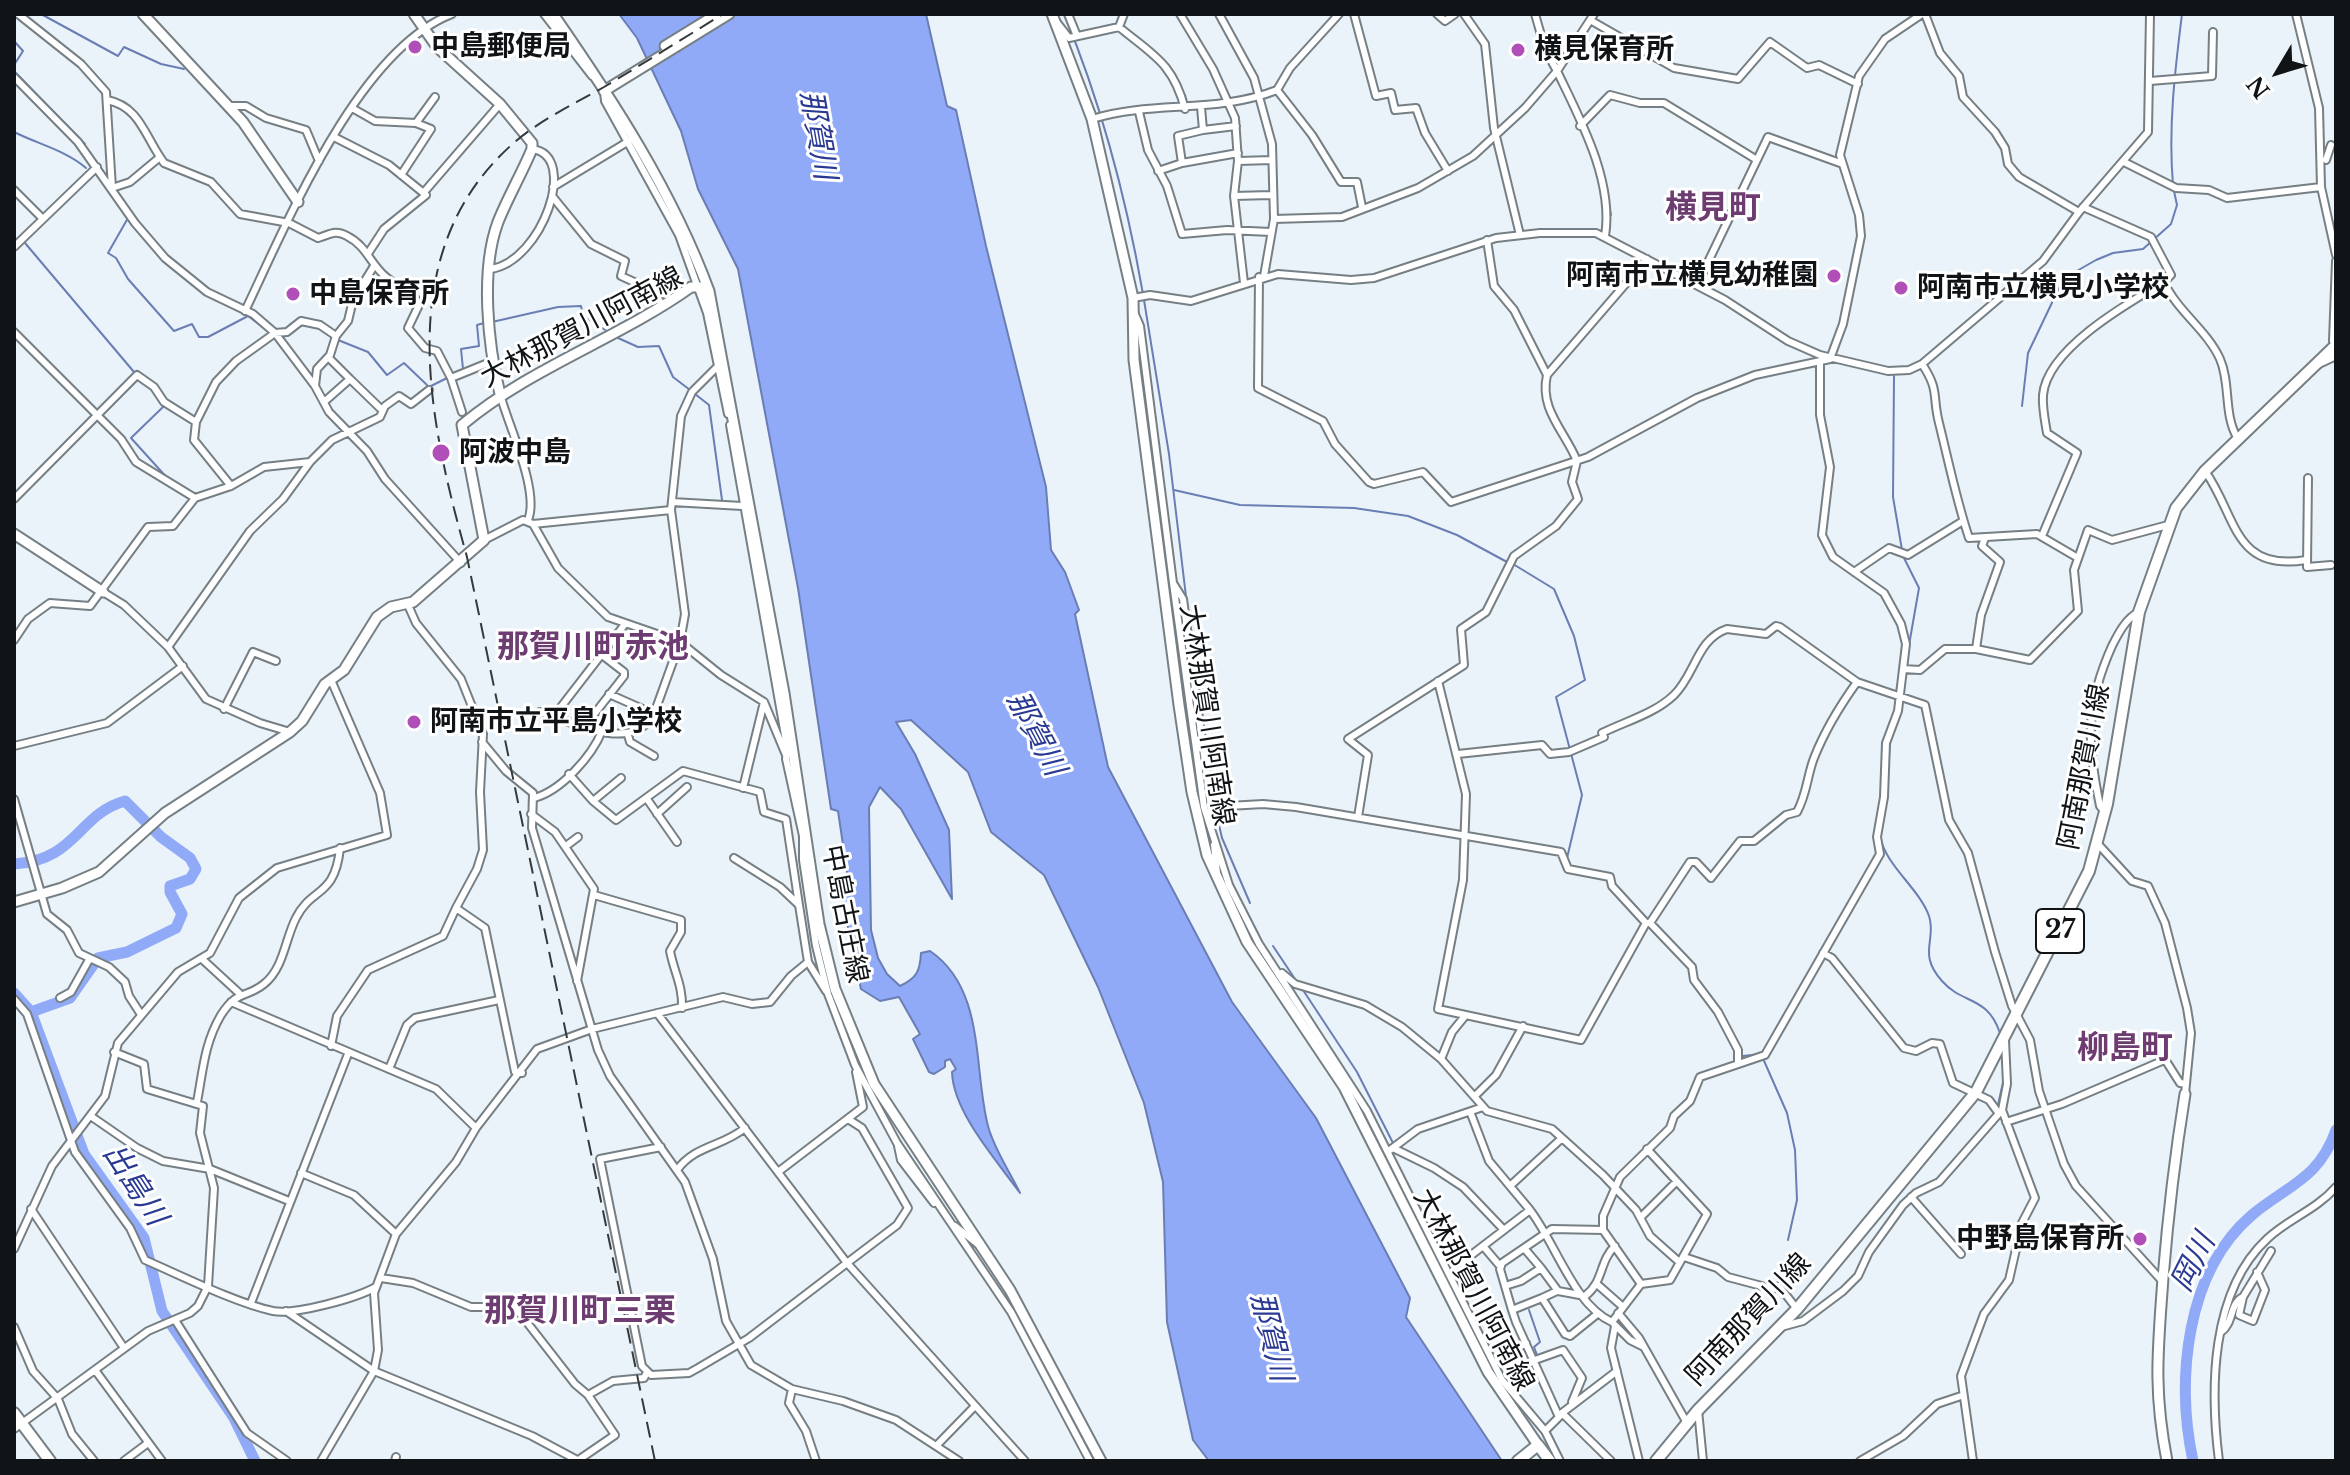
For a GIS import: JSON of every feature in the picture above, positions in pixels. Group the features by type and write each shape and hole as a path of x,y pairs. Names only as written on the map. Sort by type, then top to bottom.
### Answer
{"main road":[{"path":"143,14 229,106 266,153 298,202"},
{"path":"414,14 446,56 500,104 529,136 532,149 498,223 491,269 487,310 500,394"},
{"path":"553,14 603,87"},
{"path":"603,87 717,14"},
{"path":"603,87 729,14"},
{"name":"大林那賀川阿南線","path":"1053,17 1092,119 1136,297 1134,360 1181,719 1202,837 1216,876 1247,942 1344,1087 1488,1372 1535,1447"},
{"name":"大林那賀川阿南線","path":"603,87 673,204 692,243 715,312"},
{"name":"大林那賀川阿南線","path":"484,540 462,425 500,394 663,307 697,285 715,312"},
{"name":"中島古庄線","path":"715,312 799,779 819,924 845,1017 874,1084 895,1121 1029,1323 1101,1461"},
{"name":"阿南那賀川線","path":"1656,1461 1698,1410 1797,1309 1976,1092 2083,884 2097,843 2139,612 2168,525 2185,493 2205,471 2336,345"},
{"path":"14,534 103,592"},
{"path":"14,902 42,895 99,872 150,825 290,732 302,721 331,680 344,670 382,612 408,605 461,563 484,540"},
{"path":"2167,1461 2156,1393 2157,1331 2169,1201 2186,1089"},
{"path":"14,1413 18,1426 50,1461"},
{"path":"1518,1461 1535,1447 1550,1461"}],"street":[{"path":"18,14 98,80 107,100 112,188"},
{"path":"245,311 319,161 352,108 423,28 452,14"},
{"path":"544,14 588,74 603,87 605,101 679,235 697,285 718,366 787,756 805,836 809,902 828,994 855,1065 865,1104 778,1172"},
{"path":"1068,14 1077,36"},
{"path":"1119,27 1124,14"},
{"path":"1180,14 1213,69 1236,126 1238,157 1234,196 1244,283"},
{"path":"1219,14 1262,96 1272,160 1274,219 1262,276 1258,388 1323,421 1335,444 1369,482 1374,484 1423,472 1445,500 1451,502 1577,461 1711,392 1755,375 1830,359"},
{"path":"1092,119 1171,106 1185,109 1228,105 1277,90 1290,68 1339,14"},
{"path":"1354,14 1376,96 1391,93 1395,110 1416,108 1425,133 1448,171"},
{"path":"1437,14 1445,21 1455,14"},
{"path":"1464,14 1485,44 1495,134 1520,235"},
{"path":"1535,14 1545,49 1558,69 1603,184 1608,218 1605,236"},
{"path":"1136,297 1147,295 1182,302 1262,276 1374,278 1487,240 1567,232 1605,236 1697,285 1788,341 1830,359 1862,362 1888,371 1909,370 1922,364 2043,261 2081,209 2150,128 2150,14"},
{"path":"2296,14 2319,108 2321,187 2336,255"},
{"path":"1830,359 1843,324 1861,236 1859,215 1840,163 1859,76 1885,39 1919,15 1940,53 1959,76 1963,97 1995,132 2005,148 2008,164 2019,177 2081,209 2151,237 2171,275 2090,329 2049,377 2042,397 2047,433 2077,453 2042,536"},
{"path":"1053,17 1069,38 1119,27 1164,61 1175,78 1185,109"},
{"path":"1274,219 1334,218 1410,192 1473,156 1525,108 1558,69 1592,17 1674,68 1738,79 1770,42 1807,68 1819,65 1858,84"},
{"path":"2150,81 2212,76 2213,32"},
{"path":"14,77 78,142 135,223 165,258 220,301 245,311 275,333 348,432 427,529 461,563"},
{"path":"1277,90 1312,135 1341,182 1357,182 1362,207"},
{"path":"1580,126 1610,95 1640,103 1664,103 1757,160"},
{"path":"416,123 435,97"},
{"path":"107,100 120,102 138,117 144,135 164,163 211,182 240,214 289,223 318,238 332,231 347,235 369,252 374,266 416,297 419,305 408,328 425,348 437,351 451,377 462,412"},
{"path":"369,252 380,233 424,199 425,191 500,104"},
{"path":"229,106 246,106 266,118 306,130 319,161"},
{"path":"1201,107 1203,130"},
{"path":"352,108 375,121 416,123 431,129 401,175"},
{"path":"1139,112 1148,150 1182,234 1271,232"},
{"path":"1182,163 1178,136 1236,126"},
{"path":"334,137 380,159 425,191"},
{"path":"1697,285 1768,137 1840,163"},
{"path":"553,187 629,141"},
{"path":"2321,187 2331,145"},
{"path":"491,269 513,262 538,234 548,216 553,187 549,156 532,149"},
{"path":"112,188 130,182 160,157"},
{"path":"1158,171 1182,163 1238,157 1272,160"},
{"path":"2124,162 2176,188 2203,188 2238,200 2321,187"},
{"path":"14,247 97,167"},
{"path":"14,190 43,219"},
{"path":"1234,196 1271,195"},
{"path":"552,196 591,244 625,261 621,276 654,291 663,307"},
{"path":"1358,817 1368,755 1348,739 1464,665 1461,629 1486,612 1512,560 1556,526 1578,499 1572,482 1577,461 1550,413 1546,398 1547,375 1514,310 1494,286 1487,240"},
{"path":"1547,375 1647,259"},
{"path":"2336,261 2333,330 2336,345"},
{"path":"315,386 317,369 329,358 336,336 348,321 353,300 374,266"},
{"path":"2164,282 2176,305 2221,360 2232,426 2238,439"},
{"path":"1134,312 1140,326 1194,745 1216,876"},
{"path":"230,485 197,446 193,433 216,382 236,361 275,333 287,332 306,319 336,336"},
{"path":"14,332 127,445 136,462 195,498"},
{"path":"2316,364 2322,365 2336,356"},
{"path":"329,358 380,409"},
{"path":"451,377 493,361"},
{"path":"1641,1284 1603,1230 1603,1216 1614,1187 1670,1128 1674,1116 1690,1101 1700,1077 1738,1063 1743,1065 1765,1055 1880,854 1877,837 1884,797 1886,743 1902,699 1904,634 1889,600 1833,557 1822,535 1830,467 1820,415 1820,362"},
{"path":"1922,364 1937,389 1938,420 1969,538 2042,536 2078,558"},
{"path":"540,712 602,731 628,735 642,728 654,714 680,642 684,593 672,506 681,416 692,391 718,366"},
{"path":"14,499 137,375 154,387 164,402 196,422"},
{"path":"324,402 350,379"},
{"path":"168,647 250,531 283,499 310,462 332,440 373,422 380,409 399,396 411,404 429,390"},
{"path":"500,394 530,489 530,522 558,568 608,617 680,642 721,675 764,702 799,779"},
{"path":"14,640 28,619 50,603 86,607 103,592 148,527 173,526 195,498 230,485 264,467 310,462"},
{"path":"2205,471 2248,551 2271,560 2306,560"},
{"path":"2308,478 2306,560 2309,568 2331,565"},
{"path":"484,540 509,524 672,506 742,506"},
{"path":"1854,572 1889,548 1908,555 1963,521"},
{"path":"1905,669 1920,670 1945,649 1976,649 2030,660 2078,611 2073,578 2088,530 2112,540 2168,525"},
{"path":"1976,649 1981,615 2000,562 1982,546 1985,538"},
{"path":"1173,583 1183,599 1211,807 1211,834 1229,885 1278,971 1346,1073 1390,1150 1513,1396 1545,1431 1560,1461"},
{"path":"103,592 124,605 168,647 206,699 224,709 290,732"},
{"path":"331,1046 337,1016 368,970 443,936 477,869 483,850 480,792 482,742 476,712 461,679 416,623 408,605"},
{"path":"2105,812 2100,806 2092,757 2093,692 2115,640 2126,622 2139,612"},
{"path":"554,716 625,624"},
{"path":"1458,754 1542,745 1550,754 1559,754 1604,737 1602,733 1658,708 1671,698 1690,676 1703,647 1727,629 1766,634 1776,626 1780,627 1857,682 1926,708 1949,820 1968,853 1995,952 2030,1040 2039,1091 2048,1109 2070,1178 2163,1282"},
{"path":"224,709 253,652 276,661"},
{"path":"585,726 624,672 602,655"},
{"path":"14,746 107,723 183,666"},
{"path":"14,1249 52,1166 105,1096 114,1052 140,1013 178,972 202,959 218,942 239,898 258,880 288,863 387,835 387,822 371,770 331,680"},
{"path":"1438,681 1466,794 1463,880 1438,1009 1581,1040 1648,923 1690,862 1696,862 1711,878 1740,841 1754,841 1786,815 1797,812 1810,784 1812,762 1832,719 1857,682"},
{"path":"609,694 654,714"},
{"path":"743,788 764,702"},
{"path":"534,798 544,795 586,758 602,731"},
{"path":"628,735 630,742 654,756"},
{"path":"482,742 506,771 529,787 534,798 532,828 592,1029 610,1076 677,1170 707,1240 726,1321 737,1344 751,1365 792,1389 875,1411 938,1444 959,1461"},
{"path":"569,774 593,801 616,820 683,771 760,792 764,812 786,819 808,962 845,1017"},
{"path":"593,801 621,778"},
{"path":"657,814 687,787"},
{"path":"14,799 50,918 67,930 79,953 125,982 129,996 140,1013"},
{"path":"647,799 677,842"},
{"path":"1211,807 1263,804 1561,852 1568,869 1610,877 1612,886 1692,967 1697,985 1718,1012 1738,1050 1738,1063"},
{"path":"531,814 550,827 566,846 594,895 577,981"},
{"path":"566,846 578,837"},
{"path":"2097,843 2132,881 2148,886 2165,923 2191,1033 2186,1089"},
{"path":"197,1102 204,1050 231,1002 239,993 265,983 274,973 297,915 332,879 340,848"},
{"path":"734,858 780,887 799,905"},
{"path":"594,895 681,920 681,932 671,944 670,951 673,969 682,987 682,1008"},
{"path":"456,908 485,928 515,1072 522,1073"},
{"path":"1823,953 1832,958 1904,1048 1916,1051 1932,1043 1940,1044 1953,1083 1976,1092 1999,1110 2035,1198 2022,1223 2009,1280 1984,1314 1963,1365 1961,1396 1972,1433 1973,1461"},
{"path":"202,959 239,993"},
{"path":"60,998 71,992 94,960"},
{"path":"321,1461 374,1371 378,1350 376,1287 396,1234 456,1162 476,1128 541,1046 592,1029 723,997 752,1004 770,1002 791,976 808,962"},
{"path":"1278,971 1295,984 1323,990 1376,1010 1419,1039 1483,1107 1552,1129 1614,1187 1641,1217 1650,1236 1680,1259 1717,1268 1728,1277 1773,1289 1779,1286 1797,1309"},
{"path":"14,999 27,1014 82,1163 130,1228 145,1260 251,1303 286,1311 374,1371 532,1436 577,1460 615,1435 588,1395 575,1384 515,1307 471,1307 423,1286 381,1278"},
{"path":"389,1069 407,1025 415,1018 499,1000"},
{"path":"231,1002 436,1089 476,1128"},
{"path":"657,1013 847,1263 1025,1461"},
{"path":"1441,1059 1452,1032 1465,1016"},
{"path":"1475,1096 1496,1075 1523,1026"},
{"path":"1781,1327 1803,1321 1852,1282 1869,1252 1911,1197 1939,1182 1999,1110 2007,1084 2005,1040"},
{"path":"18,1426 124,1348 198,1306 208,1286 214,1188 200,1133 203,1106 147,1089 144,1064 114,1052"},
{"path":"251,1303 348,1054"},
{"path":"2006,1122 2048,1109 2162,1061 2166,1061 2186,1089"},
{"path":"855,1065 897,1143 1011,1312 1090,1461"},
{"path":"1390,1150 1418,1129 1471,1114 1483,1107"},
{"path":"1471,1114 1489,1161 1547,1232 1581,1296 1596,1315 1614,1324 1630,1340 1644,1347"},
{"path":"92,1117 163,1161 210,1169 289,1201"},
{"path":"588,1395 613,1381 644,1378 646,1374 689,1373 737,1344 897,1225 908,1208 862,1128 848,1119"},
{"path":"677,1170 693,1152 733,1138 745,1128"},
{"path":"1510,1186 1562,1138"},
{"path":"646,1374 600,1159 661,1147"},
{"path":"1639,1461 1611,1348 1614,1324 1620,1310 1641,1284 1666,1283 1707,1214 1704,1207 1676,1182 1647,1149"},
{"path":"1390,1150 1434,1168 1463,1187 1504,1230"},
{"path":"301,1173 354,1195 396,1234"},
{"path":"1641,1217 1676,1182"},
{"path":"2219,1461 2214,1398 2221,1332 2235,1284 2255,1251 2268,1237 2320,1203 2336,1187"},
{"path":"1911,1197 1961,1254"},
{"path":"31,1209 124,1348"},
{"path":"1470,1256 1530,1210"},
{"path":"948,1218 980,1246"},
{"path":"1500,1266 1547,1232 1603,1230"},
{"path":"1483,1246 1500,1266 1512,1310 1561,1415 1611,1461"},
{"path":"1512,1310 1557,1291 1581,1296 1598,1285 1606,1259 1615,1246"},
{"path":"1524,1248 1557,1291"},
{"path":"2257,1272 2265,1290 2253,1321 2239,1315 2243,1297 2257,1272 2271,1251"},
{"path":"1505,1286 1521,1281 1541,1268"},
{"path":"1598,1285 1620,1310 1644,1347 1687,1423"},
{"path":"286,1311 363,1294 376,1287"},
{"path":"2221,1332 2229,1323 2235,1303 2243,1297"},
{"path":"1542,1298 1570,1336 1596,1315"},
{"path":"171,1322 247,1433 287,1461"},
{"path":"14,1327 33,1371 57,1400 72,1434 94,1461"},
{"path":"1495,1362 1526,1343"},
{"path":"1535,1360 1563,1350 1582,1378 1572,1402"},
{"path":"95,1370 162,1461"},
{"path":"1545,1431 1572,1402 1617,1371"},
{"path":"792,1389 789,1403 806,1431 816,1461"},
{"path":"1860,1461 1871,1458 1903,1436 1937,1404 1961,1396"},
{"path":"938,1444 975,1406"},
{"path":"1698,1410 1703,1461"},
{"path":"124,1461 148,1443"}],"water":[{"name":"那賀川","path":"619,14 926,14 947,106 956,110 1046,487 1051,550 1065,572 1079,610 1075,614 1108,767 1232,1002 1316,1118 1410,1298 1406,1317 1502,1461 1209,1461 1193,1440 1167,1322 1163,1182 1144,1103 1098,987 1044,875 991,832 968,772 911,720 896,722 915,754 949,830 952,899 901,809 880,787 869,807 871,930 878,958 887,974 900,986 916,973 921,953 930,951 948,967 961,986 974,1031 988,1126 1020,1193 968,1119 954,1087 952,1072 956,1069 950,1059 945,1061 945,1067 934,1074 929,1072 913,1039 920,1034 899,997 880,1001 861,989 841,894 850,892 838,811 831,809 798,588 738,269 698,189 681,131 637,38"}],"waterway":[{"path":"41,14 118,56 124,47 161,64 184,69"},
{"path":"1064,14 1090,82 1111,152 1143,294"},
{"path":"1538,14 1549,50"},
{"path":"2173,185 2172,121 2182,14"},
{"path":"14,41 23,51 14,65"},
{"path":"14,71 85,144"},
{"path":"14,132 61,152 86,168"},
{"path":"1604,181 1611,215"},
{"path":"2022,406 2028,353 2059,288 2068,276 2096,260 2113,253 2143,249 2171,224 2177,205 2174,191"},
{"path":"128,218 108,253 116,258 128,279 174,331 192,324 199,337 208,337 248,316 268,331"},
{"path":"25,243 134,372"},
{"path":"1144,300 1169,454 1190,630"},
{"path":"492,322 558,307 581,306 583,316 607,331"},
{"path":"459,372 463,369 461,349 479,346 477,325 484,323"},
{"path":"618,338 638,347 659,346 673,377 690,390"},
{"path":"338,340 368,352 387,375 404,363 427,385"},
{"path":"1894,376 1893,497 1902,550"},
{"path":"427,388 449,377"},
{"path":"139,380 152,390 163,407 131,438 169,480"},
{"path":"695,394 709,405 722,500"},
{"path":"333,436 342,431"},
{"path":"310,458 328,440"},
{"path":"275,463 304,460"},
{"path":"246,474 257,467"},
{"path":"1174,490 1240,505 1354,508 1408,516 1457,535 1507,562"},
{"path":"1903,556 1919,588 1909,645"},
{"path":"1513,564 1554,589 1574,636 1585,680 1556,697 1582,795 1567,858"},
{"path":"1896,724 1907,659"},
{"path":"1887,786 1890,741"},
{"path":"1213,799 1222,838 1250,903"},
{"name":"出島川","path":"14,864 51,855 109,807 125,801 161,837 190,858 196,869 190,879 170,886 182,914 176,928 127,952 98,958 70,998 31,1012"},
{"path":"1880,836 1888,857 1929,916 1929,954 1935,971 1950,989 1988,1012 2000,1033"},
{"path":"1619,889 1633,905"},
{"path":"1656,934 1666,944"},
{"path":"1273,946 1297,982"},
{"path":"1301,987 1357,1072 1393,1143"},
{"name":"出島川","path":"14,993 31,1012 84,1154 144,1238 162,1311 234,1418 255,1461"},
{"path":"1743,1056 1761,1054 1787,1113 1795,1150 1797,1200 1788,1240"},
{"path":"2004,1078 1998,1105 2026,1182"},
{"name":"岡川","path":"2193,1461 2188,1430 2187,1363 2199,1297 2212,1266 2230,1239 2252,1215 2311,1171 2321,1160 2336,1130"},
{"path":"1984,1309 1995,1295"},
{"path":"1529,1310 1540,1342 1534,1347 1537,1355"},
{"path":"1963,1410 1958,1376 1974,1333"},
{"path":"14,1335 18,1343"},
{"path":"65,1423 72,1438"},
{"path":"1568,1423 1601,1455"}],"railway":[{"path":"655,1461 467,557 440,449 432,393 430,337 435,283 450,232 476,184 516,141 536,126 723,14"}],"place":[{"name":"中島郵便局","path":"415,47"},
{"name":"横見保育所","path":"1518,50"},
{"name":"阿南市立横見幼稚園","path":"1834,276"},
{"name":"阿南市立横見小学校","path":"1901,288"},
{"name":"中島保育所","path":"293,294"},
{"name":"阿波中島","path":"441,453"},
{"name":"阿南市立平島小学校","path":"414,722"},
{"name":"中野島保育所","path":"2140,1239"}],"district":[{"name":"横見町","path":"1713,209"},
{"name":"那賀川町赤池","path":"593,648"},
{"name":"柳島町","path":"2125,1049"},
{"name":"那賀川町三栗","path":"580,1312"}]}
